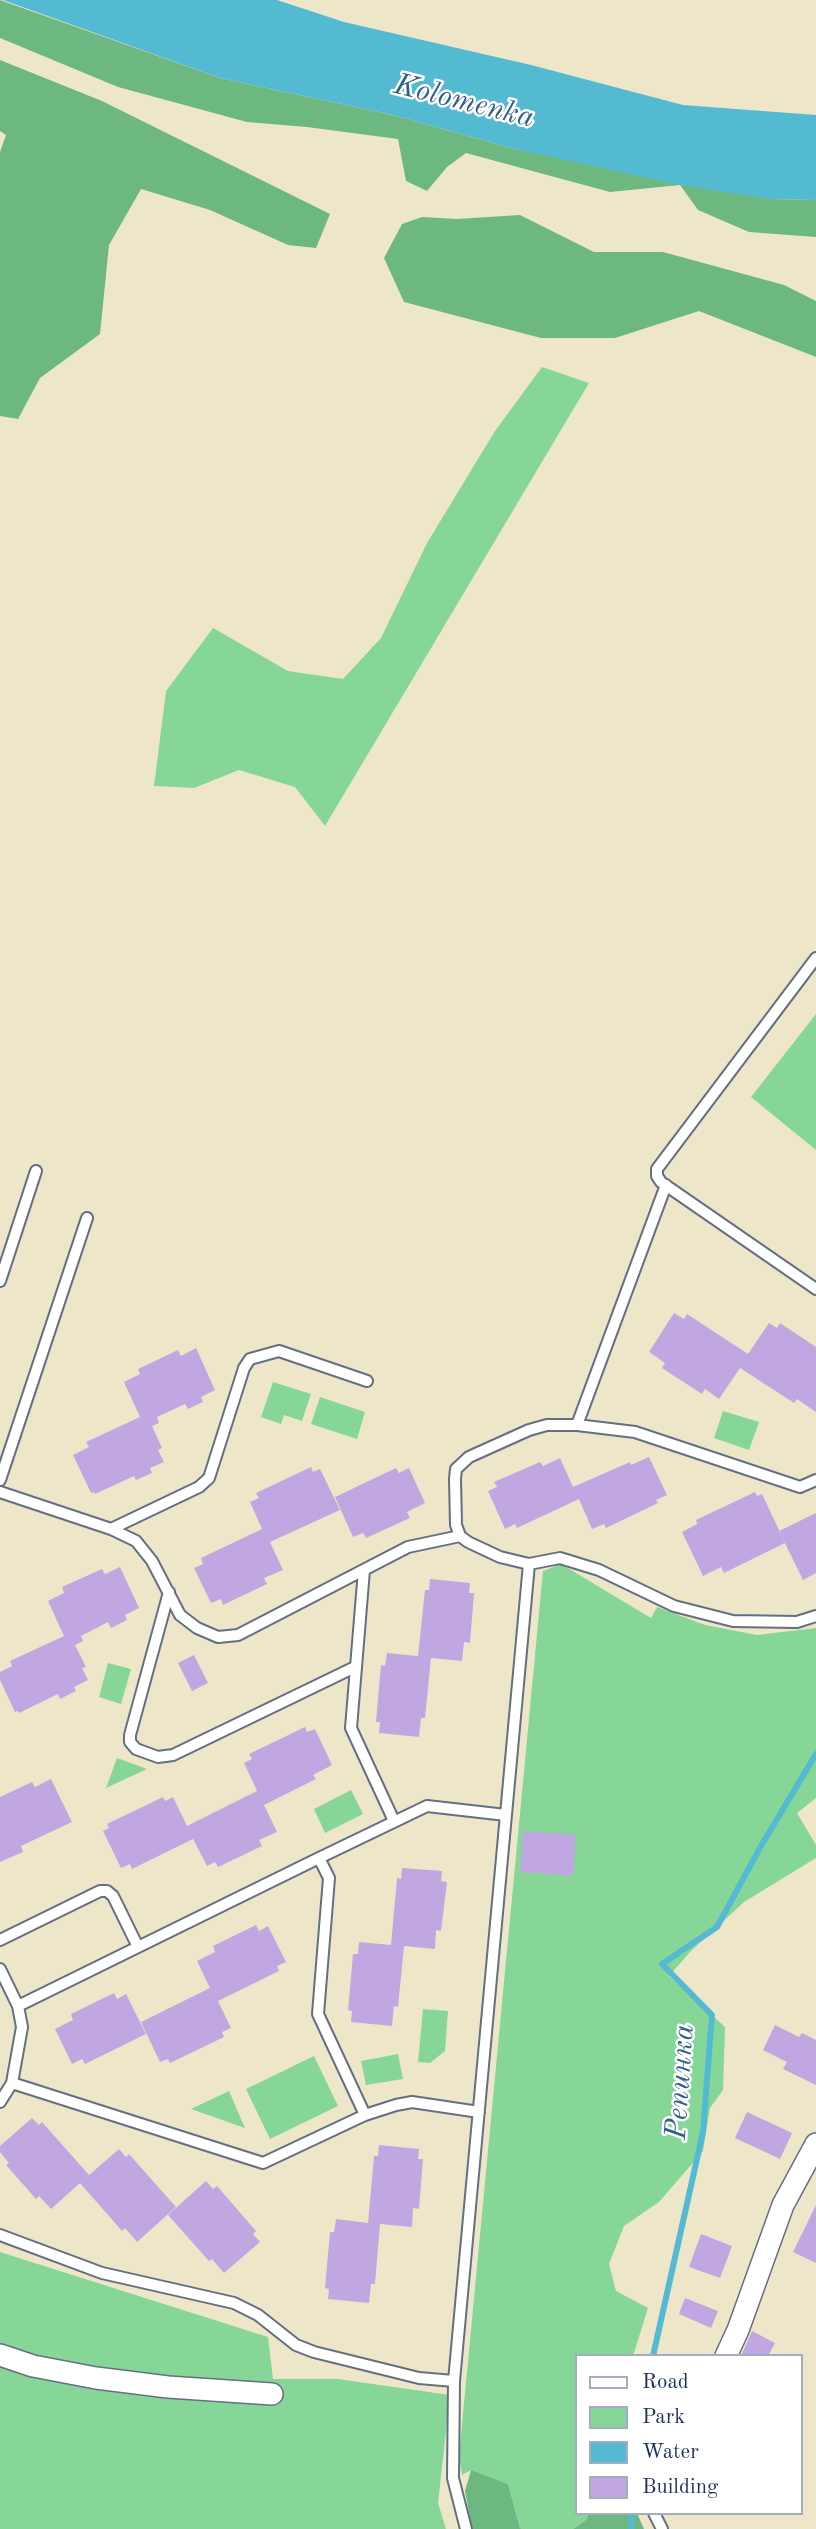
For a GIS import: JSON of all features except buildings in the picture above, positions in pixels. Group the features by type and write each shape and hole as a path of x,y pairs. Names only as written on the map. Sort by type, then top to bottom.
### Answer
{"street":[{"path":"727,2354 783,2205 816,2144"},
{"path":"0,2355 33,2366 96,2378 168,2387 272,2394"}],"lane":[{"path":"816,958 659,1164 657,1176 666,1185 816,1289"},
{"path":"0,1281 5,1250 36,1171"},
{"path":"577,1425 666,1185"},
{"path":"0,1480 87,1218"},
{"path":"111,1529 199,1487 209,1478 244,1368 250,1359 279,1351 367,1381"},
{"path":"816,1480 800,1487 635,1432 577,1425 547,1425 528,1430 462,1462 456,1469 455,1479 456,1525 460,1535 468,1542 500,1557 529,1564 560,1558 598,1570 674,1606 733,1621 797,1622 816,1616"},
{"path":"0,1492 111,1529 136,1541 152,1561 180,1615 198,1628 218,1637 238,1635 408,1547 460,1535"},
{"path":"466,2529 453,2478 454,2381 529,1564"},
{"path":"363,1570 351,1728 394,1821"},
{"path":"169,1592 130,1735 130,1742 136,1749 158,1756 173,1755 355,1667"},
{"path":"18,2006 427,1806 506,1815"},
{"path":"319,1858 327,1873 328,1883 318,2014 365,2115"},
{"path":"0,1940 100,1891 107,1891 113,1896 138,1947"},
{"path":"0,1969 18,2006 22,2027 12,2083 0,2102"},
{"path":"12,2083 263,2163 382,2109 412,2102 479,2112"},
{"path":"0,2235 102,2273 234,2303 258,2315 296,2345 314,2352 419,2378 454,2381"}],"green space":[{"path":"0,0 220,78 393,115 511,148 771,199 816,200 816,237 749,232 698,210 680,185 610,192 466,153 447,167 427,191 406,181 398,139 247,122 118,87 0,38"},
{"path":"0,60 102,101 330,214 316,248 288,245 210,210 141,189 109,245 100,334 40,378 18,419 0,416 0,152 6,135 0,131"},
{"path":"520,215 594,252 663,252 784,285 816,301 816,357 699,311 615,338 541,338 404,302 384,258 402,224 422,217 457,219"},
{"path":"542,367 589,383 325,826 295,787 239,770 194,788 154,786 166,691 213,628 288,671 343,679 381,638 427,543 495,431"},
{"path":"816,1014 816,1150 751,1097"},
{"path":"273,1382 311,1394 302,1421 284,1415 281,1424 261,1417"},
{"path":"320,1397 365,1412 357,1439 311,1424"},
{"path":"723,1411 759,1422 749,1450 714,1438"},
{"path":"561,1564 651,1618 657,1607 705,1625 757,1635 816,1628 816,1798 797,1813 816,1845 816,1858 744,1902 691,1951 669,1976 725,2027 723,2090 710,2108 703,2151 659,2202 624,2226 609,2264 616,2291 648,2308 634,2354 574,2354 574,2515 588,2515 586,2520 573,2529 520,2528 508,2484 471,2470 462,2475 459,2456 543,1571"},
{"path":"108,1663 131,1669 121,1704 99,1697"},
{"path":"117,1758 147,1769 106,1788"},
{"path":"351,1790 363,1814 325,1833 314,1809"},
{"path":"423,2009 448,2011 445,2051 430,2063 418,2062"},
{"path":"398,2054 403,2079 366,2085 361,2061"},
{"path":"314,2056 338,2106 270,2139 246,2089"},
{"path":"229,2091 245,2128 191,2109"},
{"path":"0,2252 268,2337 273,2379 338,2379 450,2395 438,2503 446,2529 0,2529"},
{"path":"471,2470 508,2484 520,2528 523,2529 472,2529 465,2491"},
{"path":"588,2515 638,2515 644,2529 573,2529 586,2520"}],"water":[{"name":"Kolomenka","path":"3,0 277,0 344,22 531,65 683,105 816,115 816,200 771,199 680,185 511,148 393,115 220,78"}],"waterway":[{"name":"Репинка","path":"653,2354 703,2132 712,2015 662,1964 717,1927 816,1754"},
{"name":"Репинка","path":"631,2515 631,2529"}]}
